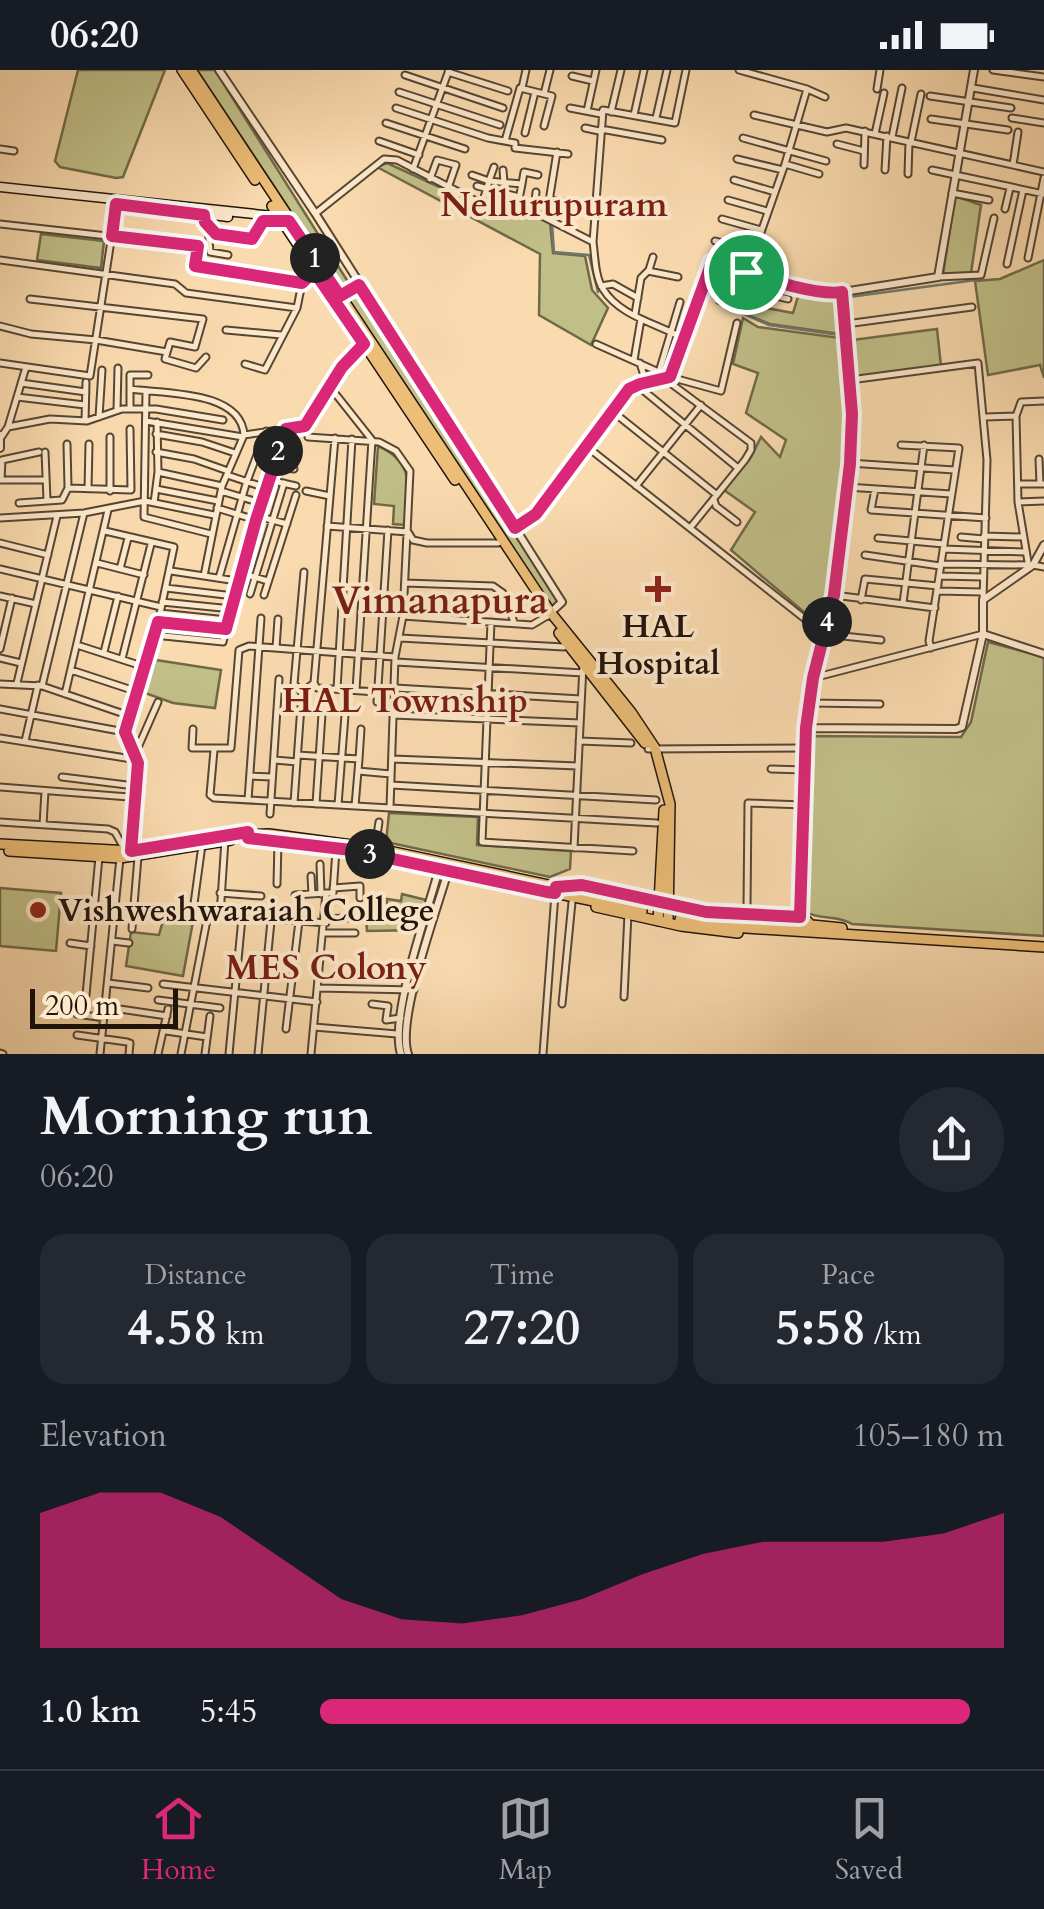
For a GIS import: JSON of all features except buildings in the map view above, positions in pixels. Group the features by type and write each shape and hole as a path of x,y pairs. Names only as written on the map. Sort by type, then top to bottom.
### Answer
{"main road":[{"path":"182,70 549,614 585,666 631,712 652,749 670,804 663,922"},
{"path":"191,70 314,271 337,298"},
{"path":"0,186 284,220"},
{"path":"114,201 204,215 284,220"},
{"path":"337,298 359,285"},
{"path":"367,342 549,614"},
{"path":"0,847 128,854 248,835 375,848 557,891 572,902 663,922 770,935 801,934 808,928"},
{"path":"0,847 98,857 202,845 248,835 336,848 643,908"},
{"path":"557,891 582,885 735,915 800,917 808,928"},
{"path":"680,915 1044,944"}],"street":[{"path":"219,70 315,213 562,602 532,624 403,616"},
{"path":"505,141 526,70"},
{"path":"544,94 550,70"},
{"path":"588,111 596,70"},
{"path":"612,112 621,70"},
{"path":"634,114 644,70"},
{"path":"656,118 667,70"},
{"path":"603,110 675,123 686,70"},
{"path":"739,70 807,88 825,97"},
{"path":"875,134 880,70"},
{"path":"938,278 974,70"},
{"path":"993,70 1041,75"},
{"path":"412,169 448,71 508,91"},
{"path":"405,75 504,108"},
{"path":"572,76 593,81"},
{"path":"521,88 552,96 544,126"},
{"path":"746,272 784,167 807,88"},
{"path":"885,170 902,88"},
{"path":"973,88 1044,100"},
{"path":"399,92 500,124"},
{"path":"525,133 535,92"},
{"path":"908,174 910,141 921,94"},
{"path":"930,96 1011,108"},
{"path":"396,108 515,142 515,148 568,154"},
{"path":"570,108 601,114 603,110"},
{"path":"603,110 593,242 601,286 612,300 638,317 686,340"},
{"path":"754,115 826,132 846,128 910,141 1044,174 1028,258"},
{"path":"1012,118 1044,122"},
{"path":"931,119 1008,130"},
{"path":"386,122 465,149"},
{"path":"585,128 662,140"},
{"path":"864,132 864,165"},
{"path":"1013,165 1018,132"},
{"path":"743,138 826,161"},
{"path":"380,141 419,155"},
{"path":"837,144 864,151"},
{"path":"0,148 14,151"},
{"path":"550,218 557,152"},
{"path":"315,213 384,159 396,160 482,204 534,212 593,242"},
{"path":"737,159 818,174"},
{"path":"430,179 436,160 456,165 448,188"},
{"path":"482,204 494,166"},
{"path":"503,170 504,182"},
{"path":"932,170 1042,194"},
{"path":"516,209 524,172 538,175"},
{"path":"472,175 522,184"},
{"path":"734,180 774,192"},
{"path":"477,186 518,197"},
{"path":"1005,209 1010,187"},
{"path":"1007,264 1023,190"},
{"path":"534,212 536,192"},
{"path":"952,193 989,200"},
{"path":"550,200 570,203 572,215"},
{"path":"728,200 767,211"},
{"path":"0,362 90,376 114,201"},
{"path":"204,215 210,252 228,256"},
{"path":"671,381 712,262 819,290 842,292 981,275 994,218"},
{"path":"722,220 761,230"},
{"path":"208,228 216,234 252,239 263,221"},
{"path":"0,224 198,246 195,266 302,283"},
{"path":"714,241 754,251"},
{"path":"646,382 637,362 638,298 640,278 648,271 653,257"},
{"path":"0,260 175,284 186,293 296,308"},
{"path":"245,364 265,370 296,308 302,283 314,271"},
{"path":"648,271 678,277"},
{"path":"706,279 788,299"},
{"path":"601,286 613,284 638,298"},
{"path":"800,917 806,728 813,678 834,595 850,464 850,380 842,292"},
{"path":"30,299 204,320 196,348 170,342 166,361 196,368 206,357"},
{"path":"659,372 680,302"},
{"path":"845,324 972,307"},
{"path":"515,528 536,514 629,389 646,382 671,381 720,391 738,322"},
{"path":"0,326 31,334 167,352"},
{"path":"226,330 281,335"},
{"path":"146,421 244,436 305,426 342,367 367,342"},
{"path":"596,344 659,372 751,442 751,450 739,468 690,528"},
{"path":"806,728 962,727 982,634 985,417 978,363 850,380"},
{"path":"0,448 1,435 26,367"},
{"path":"117,410 118,368"},
{"path":"99,417 102,370"},
{"path":"130,409 130,375 148,375"},
{"path":"85,422 86,382"},
{"path":"22,383 86,392"},
{"path":"130,389 222,402 240,418 244,436 222,489 204,576"},
{"path":"644,390 739,468"},
{"path":"146,392 144,518 211,534"},
{"path":"334,392 372,440 356,690"},
{"path":"17,397 86,405"},
{"path":"1030,566 1018,502 1016,416 1021,402 1044,401"},
{"path":"636,486 701,405"},
{"path":"8,424 50,419 85,422 130,409 223,420"},
{"path":"612,411 715,498 716,506 737,522"},
{"path":"0,416 8,424"},
{"path":"985,417 1016,416"},
{"path":"154,502 157,422"},
{"path":"68,488 131,490 130,429"},
{"path":"154,635 221,643 286,429"},
{"path":"219,578 246,484 266,432"},
{"path":"156,434 236,453"},
{"path":"110,437 110,491"},
{"path":"308,437 372,440 396,451 410,471 403,616 395,660 390,808"},
{"path":"334,438 314,683 317,688 377,692"},
{"path":"337,689 352,439"},
{"path":"20,504 62,500 68,488 67,444"},
{"path":"88,489 89,444"},
{"path":"901,445 958,448 931,648"},
{"path":"903,603 924,445"},
{"path":"586,446 824,634 881,640"},
{"path":"46,480 1,480 2,460 42,452 46,480 46,500"},
{"path":"156,452 194,459 246,484 266,488"},
{"path":"1019,484 1042,484 1039,458"},
{"path":"850,464 954,470"},
{"path":"274,466 294,470"},
{"path":"158,472 262,503"},
{"path":"269,480 296,486"},
{"path":"250,594 284,483"},
{"path":"847,486 951,494"},
{"path":"156,489 238,515 287,524"},
{"path":"874,489 871,510 986,518"},
{"path":"306,490 330,496"},
{"path":"264,596 296,495"},
{"path":"1018,502 1044,501"},
{"path":"0,518 58,516 145,502 217,508"},
{"path":"65,694 108,510"},
{"path":"26,739 84,513"},
{"path":"17,683 58,516"},
{"path":"327,526 408,532 418,542 498,543"},
{"path":"388,530 376,702 393,703"},
{"path":"105,532 174,547 158,622 125,732"},
{"path":"961,537 1022,537"},
{"path":"120,569 128,538"},
{"path":"878,538 1025,552"},
{"path":"0,543 48,555"},
{"path":"122,659 151,544"},
{"path":"861,600 865,579 983,596 1030,566 1044,545"},
{"path":"865,555 941,565 1044,568"},
{"path":"97,563 144,575"},
{"path":"0,570 228,620"},
{"path":"170,571 268,581"},
{"path":"302,692 294,684 304,572"},
{"path":"940,576 983,577"},
{"path":"405,582 493,586 503,592 514,624"},
{"path":"166,588 234,596"},
{"path":"834,595 935,608"},
{"path":"0,596 36,604"},
{"path":"103,653 118,596"},
{"path":"0,649 12,598"},
{"path":"161,607 232,610"},
{"path":"248,800 261,618"},
{"path":"276,648 278,619"},
{"path":"158,622 226,629"},
{"path":"492,622 482,842 633,851"},
{"path":"813,678 982,634 1044,654"},
{"path":"400,638 564,647"},
{"path":"77,644 145,667"},
{"path":"194,729 192,748 231,748 239,650 276,648 490,668 585,666 574,848"},
{"path":"0,658 22,663"},
{"path":"70,670 138,692"},
{"path":"270,814 279,679"},
{"path":"294,803 302,692 314,683"},
{"path":"0,684 40,686 130,716"},
{"path":"394,688 581,699"},
{"path":"100,1054 112,941 128,854 137,749 158,702"},
{"path":"809,703 880,704"},
{"path":"0,709 125,732 137,749"},
{"path":"316,804 322,714"},
{"path":"393,714 580,722"},
{"path":"338,805 345,716"},
{"path":"355,806 361,729"},
{"path":"0,738 26,739 138,760"},
{"path":"579,742 631,743"},
{"path":"652,749 805,748"},
{"path":"214,750 210,796 656,823"},
{"path":"274,760 319,756 359,759"},
{"path":"392,758 578,766"},
{"path":"772,770 804,770"},
{"path":"358,772 391,774"},
{"path":"62,776 135,786"},
{"path":"250,776 273,777"},
{"path":"391,784 656,800"},
{"path":"0,788 129,797"},
{"path":"42,825 46,791"},
{"path":"747,908 748,803 804,804"},
{"path":"0,822 115,832 128,854 132,930"},
{"path":"375,848 378,822"},
{"path":"220,914 224,840"},
{"path":"278,841 278,884"},
{"path":"193,911 202,845"},
{"path":"295,895 333,893 336,848"},
{"path":"86,995 98,857"},
{"path":"311,1054 326,921 320,864"},
{"path":"404,1054 398,1034 400,1018 443,870"},
{"path":"311,876 312,894"},
{"path":"333,888 360,886 360,898"},
{"path":"542,1054 557,891"},
{"path":"220,892 260,896"},
{"path":"562,1004 572,902"},
{"path":"181,1054 207,920 220,904"},
{"path":"212,913 271,921 364,917"},
{"path":"624,997 628,914"},
{"path":"229,1054 242,918"},
{"path":"260,1054 271,921"},
{"path":"286,1029 300,921"},
{"path":"324,933 355,932"},
{"path":"112,941 129,943"},
{"path":"70,944 90,946"},
{"path":"78,979 88,980"},
{"path":"108,983 148,988"},
{"path":"163,984 317,1002"},
{"path":"318,988 410,989"},
{"path":"404,1054 410,989"},
{"path":"158,1000 220,1008"},
{"path":"372,1004 388,1006 386,1020 400,1018"},
{"path":"106,1007 168,1012 158,1054"},
{"path":"78,1014 104,1018"},
{"path":"204,1054 210,1016"},
{"path":"314,1027 398,1034"},
{"path":"164,1030 207,1037"},
{"path":"76,1035 129,1042 128,1054"}],"shaded area":[{"path":"78,70 165,70 123,177 60,167 55,161"},
{"path":"197,70 215,70 350,285 342,289"},
{"path":"387,163 483,207 538,215 550,222 553,253 585,256 592,290 608,308 591,345 539,315 540,254 377,167"},
{"path":"955,196 981,205 971,273 943,274"},
{"path":"41,234 104,241 101,268 37,260"},
{"path":"1044,260 1044,378 1040,365 988,375 975,281 1000,279"},
{"path":"800,290 837,299 840,334 770,324 717,303 719,299 793,313"},
{"path":"360,293 452,432 558,602 556,607 550,606 347,300"},
{"path":"743,318 758,327 840,338 846,415 826,617 822,622 811,618 731,550 755,512 724,490 751,457 761,437 780,457 786,440 746,413 758,373 733,364"},
{"path":"937,329 941,366 854,377 852,340"},
{"path":"378,446 399,460 404,469 408,489 406,525 393,524 394,506 374,504"},
{"path":"988,642 1044,657 1044,936 852,924 806,912 808,736 961,737 971,722"},
{"path":"156,660 221,670 215,708 173,703 145,693"},
{"path":"389,813 478,817 477,845 571,851 570,869 550,877 386,842"},
{"path":"0,888 61,893 56,951 0,946"},
{"path":"402,894 430,901 421,930 367,931 366,917 386,916 387,899 401,901"},
{"path":"166,909 194,916 183,976 126,966 131,932 159,935"}],"waterway":[{"path":"552,223 554,252 589,255 598,292"},
{"path":"848,335 849,297 976,280"},
{"path":"720,303 769,325 839,335"},
{"path":"135,839 146,761 129,734 159,637"},
{"path":"0,735 133,756"}],"tunnel":[{"path":"643,905 681,912"}],"place":[{"name":"HAL Hospital","path":"658,589"},
{"name":"Vishweshwaraiah College","path":"38,910"}],"district":[{"name":"Nellurupuram","path":"554,204"},
{"name":"Vimanapura","path":"440,600"},
{"name":"HAL Township","path":"405,700"},
{"name":"MES Colony","path":"326,967"}],"route":[{"path":"116,204 204,215 208,228 216,234 252,239 263,221 289,221 340,296 359,285 515,528 536,514 629,389 670,377 712,262 746,272 802,287 842,292 852,414 850,464 834,595 813,678 806,728 800,917 706,912 582,885 568,884 556,887 555,893 547,892 351,850 248,838 248,832 131,851 138,763 125,732 158,622 226,629 237,581 286,429 305,426 342,367 364,344 314,271 302,283 195,266 198,246 112,236 116,204"}]}
